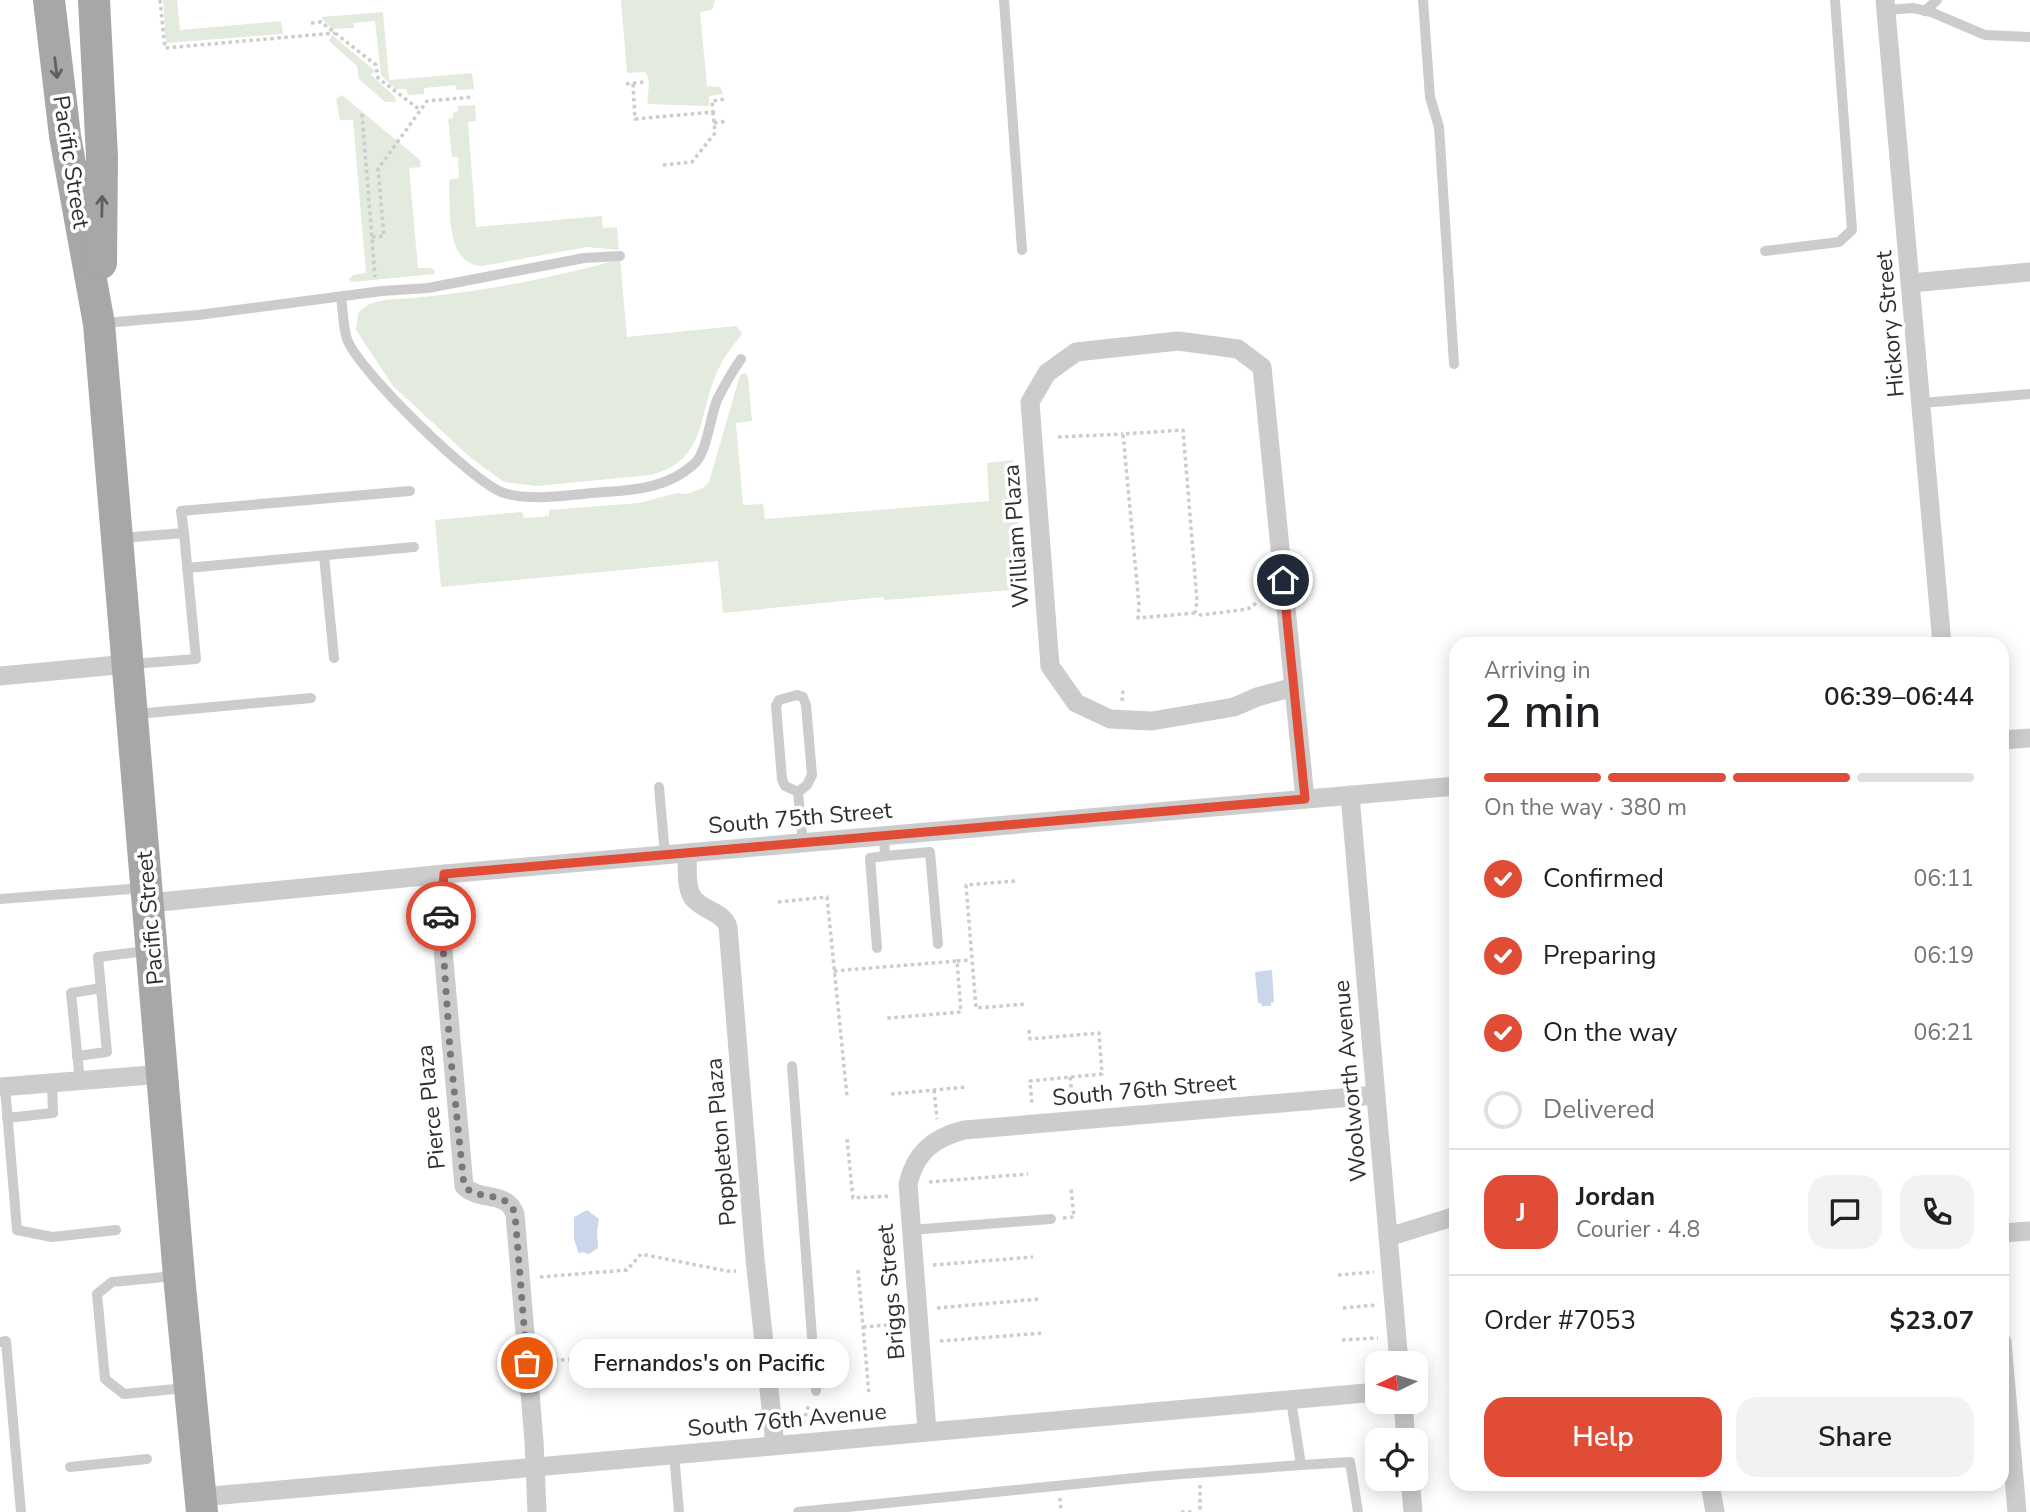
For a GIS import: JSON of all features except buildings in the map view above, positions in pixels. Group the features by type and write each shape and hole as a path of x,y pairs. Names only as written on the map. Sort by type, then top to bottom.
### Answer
{"main road":[{"name":"Pacific Street","path":"49,0 65,136 99,324 179,1276 201,1504"},
{"name":"Pacific Street","path":"94,0 102,157 99,324"}],"street":[{"name":"Hickory Street","path":"1886,5 1941,637"},
{"path":"1912,283 2030,272"},
{"name":"William Plaza","path":"1178,341 1238,349 1262,367 1294,687 1257,697 1234,707 1152,721 1110,719 1076,702 1050,666 1030,402 1047,373 1076,352 1178,341"},
{"path":"0,676 128,664"},
{"path":"1294,687 1305,799"},
{"path":"2009,740 2030,738"},
{"name":"South 75th Street","path":"148,895 444,874 1449,787"},
{"name":"Woolworth Avenue","path":"1350,795 1398,1351"},
{"name":"Poppleton Plaza","path":"688,853 689,888 694,899 721,916 728,927 756,1271 775,1445"},
{"name":"Pierce Plaza","path":"444,874 440,927 464,1186 470,1193 505,1199 512,1205 515,1214 537,1512"},
{"path":"2,1087 163,1074"},
{"name":"South 76th Street","path":"922,1151 939,1138 964,1130 1376,1095"},
{"name":"Briggs Street","path":"922,1151 908,1184 928,1431"},
{"path":"1388,1237 1449,1218"},
{"path":"2009,1232 2030,1231"},
{"name":"South 76th Avenue","path":"201,1504 534,1467 1365,1393"},
{"path":"2009,1421 2017,1512"},
{"path":"1411,1491 1413,1512"},
{"path":"1711,1491 1715,1512"}],"lane":[{"path":"1004,0 1023,250"},
{"path":"1423,0 1430,97 1439,127 1454,364"},
{"path":"1765,251 1839,242 1852,230 1835,0"},
{"path":"1925,11 1937,0"},
{"path":"1886,5 1925,11 1985,35 2030,37"},
{"path":"99,324 198,315 382,290 428,288 584,258 620,256"},
{"path":"341,297 347,341 375,379 422,427 487,485 504,493 524,497 630,490 671,481 696,463 716,403 741,359"},
{"path":"1922,403 2030,394"},
{"path":"128,664 196,659 181,511 410,491"},
{"path":"117,539 184,533"},
{"path":"187,568 414,547"},
{"path":"324,555 334,658"},
{"path":"797,695 803,697 806,705 812,775 807,785 798,792 786,786 782,779 776,706 779,700 797,695"},
{"path":"133,715 311,698"},
{"path":"659,787 665,855"},
{"path":"798,792 803,843"},
{"path":"884,835 885,856"},
{"path":"877,948 870,858 930,852 938,944"},
{"path":"0,899 148,895"},
{"path":"77,1056 107,1052 98,957 153,951"},
{"path":"80,1081 72,993 101,988"},
{"path":"792,1066 816,1391"},
{"path":"7,1118 53,1113 52,1083"},
{"path":"2,1087 18,1230 52,1237 116,1230"},
{"path":"911,1230 1051,1219"},
{"path":"179,1276 113,1282 97,1294 100,1336 105,1379 124,1394 191,1388"},
{"path":"0,1342 6,1341 21,1512"},
{"path":"1291,1400 1301,1465"},
{"path":"674,1454 679,1512"},
{"path":"70,1466 147,1459"},
{"path":"798,1512 1199,1472 1350,1462 1358,1512"}],"path":[{"path":"160,0 165,48 335,33"},
{"path":"311,23 321,22 376,65 378,78 420,110"},
{"path":"626,84 644,82"},
{"path":"633,84 635,119 713,112"},
{"path":"372,237 384,236 378,169 420,110 427,101 474,97"},
{"path":"663,165 692,162 715,133 712,101 725,99"},
{"path":"362,114 375,280"},
{"path":"714,123 727,121"},
{"path":"367,175 378,174"},
{"path":"1058,437 1182,430 1197,601 1195,613"},
{"path":"1123,434 1138,618 1195,613 1201,615 1248,609 1259,601"},
{"path":"1015,881 967,884 971,960 976,1008 1027,1004"},
{"path":"778,902 827,897 847,1096"},
{"path":"834,971 971,960"},
{"path":"889,1013 889,1018 961,1012 957,961"},
{"path":"1029,1030 1030,1038 1099,1033 1102,1074 1030,1081 1033,1124"},
{"path":"1070,1077 1074,1120"},
{"path":"891,1094 967,1087"},
{"path":"934,1090 939,1138"},
{"path":"847,1139 853,1198 876,1197"},
{"path":"908,1184 1028,1174"},
{"path":"1051,1219 1074,1217 1072,1188"},
{"path":"520,1279 627,1270 641,1254 727,1271 756,1271"},
{"path":"913,1266 1033,1256"},
{"path":"858,1270 869,1394"},
{"path":"1338,1275 1391,1270"},
{"path":"946,1308 1040,1299"},
{"path":"1343,1308 1394,1304"},
{"path":"863,1327 918,1322"},
{"path":"920,1343 1044,1333"},
{"path":"1342,1340 1397,1336"},
{"path":"527,1363 575,1359"},
{"path":"804,1443 803,1423 811,1395 816,1391"},
{"path":"1199,1472 1200,1512"},
{"path":"1181,1512 1192,1512"}],"shaded area":[{"path":"163,0 177,0 180,30 281,21 283,34 166,43"},
{"path":"621,0 715,0 712,10 700,12 707,86 720,87 723,94 709,96 709,106 648,104 649,83 645,72 627,73"},
{"path":"383,12 389,80 472,73 474,89 456,90 456,85 424,88 424,94 408,95 406,89 395,89 381,75 375,21 354,23 354,28 332,29 321,17"},
{"path":"332,35 375,71 371,75 395,97 396,102 385,102 359,79 357,66 329,41"},
{"path":"342,95 420,160 421,167 409,168 418,268 432,268 434,274 353,282 349,280 353,275 366,273 353,120 340,120 336,99"},
{"path":"475,105 476,121 468,122 476,227 602,216 603,228 617,227 619,250 587,247 482,266 470,263 461,256 455,245 450,219 449,180 459,178 458,157 452,157 448,119 453,118 458,106"},
{"path":"620,259 627,337 736,326 742,334 720,366 693,445 683,458 670,468 651,475 537,486 504,482 471,458 393,386 356,330 358,314 376,302 491,288"},
{"path":"745,373 748,377 752,421 736,423 743,505 763,504 765,519 989,501 987,463 1013,460 1023,589 885,600 883,597 723,613 718,561 441,587 435,520 522,512 524,518 549,516 549,510 639,503 677,493 687,494 703,488 709,482 740,375"}],"water":[{"path":"1272,970 1274,1002 1271,1006 1262,1006 1258,1003 1255,972"},
{"path":"587,1210 599,1219 598,1248 589,1254 579,1254 574,1239 574,1217"}],"way so far":[{"path":"441,916 450,1050 464,1186 470,1193 505,1199 512,1205 515,1214 527,1363"}],"place":[{"name":"Fernandos's on Pacific","path":"527,1363"}],"route":[{"path":"441,916 444,874 1305,799 1283,580"}]}
